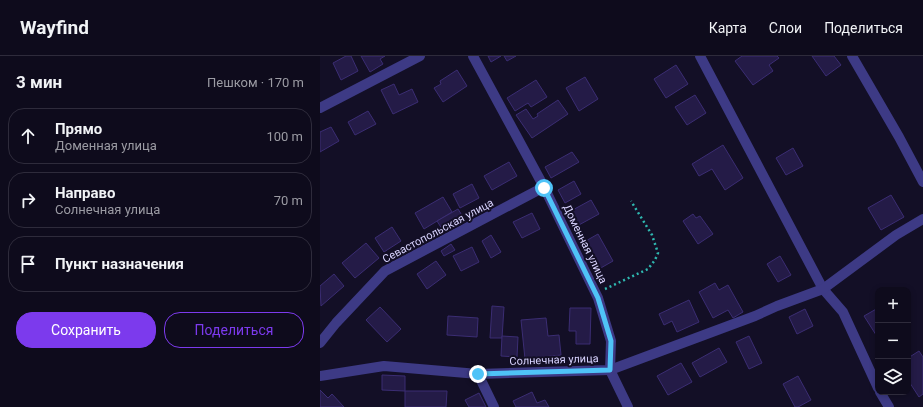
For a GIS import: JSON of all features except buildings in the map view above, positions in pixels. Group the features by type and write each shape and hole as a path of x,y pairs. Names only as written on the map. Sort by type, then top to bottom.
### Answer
{"street":[{"path":"320,108 420,56"},
{"name":"Доменная улица","path":"473,56 544,188 596,293 611,341 610,370 628,407"},
{"path":"700,56 823,289 843,312 875,381"},
{"path":"852,56 923,182"},
{"name":"Севастопольская улица","path":"320,343 336,323 385,271 544,188"},
{"name":"Солнечная улица","path":"320,376 384,366 478,374 610,370 823,289 896,235 923,219"},
{"path":"478,374 494,407"},
{"path":"882,395 890,407"}],"path":[{"path":"596,293 648,269 658,253 652,235 631,201"}],"route":[{"path":"478,374 610,370 611,341 598,298 544,188"}]}
